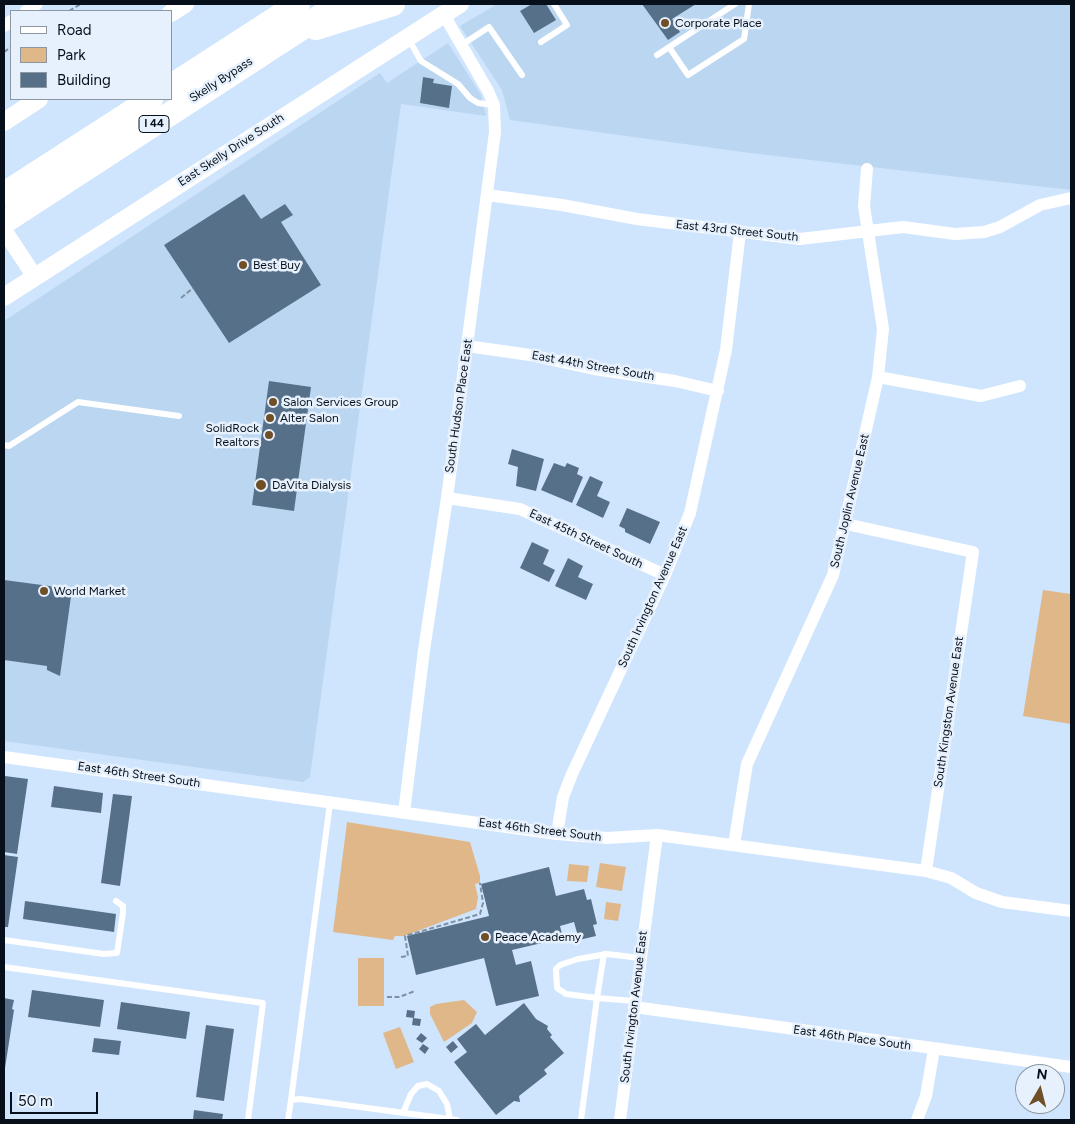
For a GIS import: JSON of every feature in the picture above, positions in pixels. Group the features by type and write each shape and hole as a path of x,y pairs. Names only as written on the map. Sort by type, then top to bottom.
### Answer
{"highway":[{"path":"277,31 286,4"},
{"name":"Skelly Bypass","path":"4,222 44,196 277,31 298,4"},
{"name":"Skelly Bypass","path":"172,85 277,31 339,4"},
{"path":"277,31 393,4"},
{"name":"I 44","path":"4,194 149,100"}],"main road":[{"path":"172,11 185,4"},
{"name":"East Skelly Drive South","path":"4,297 406,36 460,4"},
{"path":"4,122 37,100"}],"street":[{"name":"South Hudson Place East","path":"404,813 424,650 447,498 495,132 494,105 483,81 443,13"},
{"name":"South Joplin Avenue East","path":"734,845 747,764 833,575 878,377 883,329 864,206 867,169"},
{"name":"East 43rd Street South","path":"487,195 562,205 637,219 800,239 903,227 954,234 984,232 1006,224 1040,205 1071,198"},
{"path":"4,230 35,277"},
{"name":"South Irvington Avenue East","path":"557,834 563,797 572,774 665,575 690,513 726,350 740,232"},
{"name":"East 44th Street South","path":"467,346 530,355 594,369 675,381 718,391"},
{"path":"878,377 981,396 1020,386"},
{"name":"East 45th Street South","path":"447,498 520,509 665,575"},
{"name":"South Kingston Avenue East","path":"846,524 973,552 926,871"},
{"name":"East 46th Street South","path":"4,756 557,834 607,838 657,835 926,871 951,878 976,893 1002,902 1071,911"},
{"name":"South Irvington Avenue East","path":"620,1120 657,835"},
{"name":"East 46th Place South","path":"634,1004 934,1049 1071,1067"},
{"path":"917,1120 926,1096 934,1049"}],"lane":[{"path":"542,42 566,25 554,4"},
{"path":"657,55 735,4"},
{"path":"669,47 688,76 744,39 749,4"},
{"path":"462,44 489,27 522,75"},
{"path":"406,36 421,61 458,84 470,98 478,103 494,105"},
{"path":"4,445 9,446 78,402 179,416"},
{"path":"288,1120 330,803"},
{"path":"4,940 104,954 117,953 123,906 116,901"},
{"path":"581,1120 604,954"},
{"path":"634,1004 566,994 557,988 556,969 560,965 578,959 604,954 640,958"},
{"path":"4,967 263,1003 248,1120"},
{"path":"291,1100 300,1099 453,1120 439,1091 427,1084 418,1086 411,1094 403,1113"}],"path":[{"path":"181,298 193,288"},
{"path":"401,957 408,956 405,936 480,914 483,903 480,883"},
{"path":"387,997 399,997 415,991"}],"shaded area":[{"path":"497,4 1071,4 1071,190 750,153 510,120 502,90 460,26"},
{"path":"448,43 481,95 486,116 401,104 310,777 303,782 4,741 4,321 380,73 387,83"}],"green space":[{"path":"1043,590 1071,594 1071,724 1023,716"},
{"path":"347,822 470,842 480,876 480,883 475,884 478,897 476,909 404,936 395,936 393,940 333,932"},
{"path":"600,863 626,867 622,891 596,887"},
{"path":"569,864 589,866 587,882 567,881"},
{"path":"606,902 621,904 618,921 604,919"},
{"path":"358,958 384,958 384,1006 358,1006"},
{"path":"464,1000 477,1012 472,1023 444,1042 430,1014 430,1007 436,1004"},
{"path":"400,1027 414,1062 396,1069 383,1033"}],"building":[{"path":"532,4 546,4 556,20 534,33 520,11"},
{"name":"Corporate Place","path":"642,4 696,4 672,19 680,32 668,40"},
{"path":"423,77 434,79 433,83 452,86 449,108 420,103"},
{"name":"Best Buy","path":"244,194 261,219 285,204 293,215 281,222 321,285 229,343 164,245"},
{"path":"269,381 311,387 294,511 252,505"},
{"path":"512,449 544,459 536,491 516,486 518,467 508,464"},
{"path":"554,463 565,467 567,463 579,468 577,474 583,477 572,503 541,490"},
{"path":"590,476 603,482 597,496 610,502 603,518 576,505"},
{"path":"627,508 660,522 650,544 625,532 625,529 619,526"},
{"path":"532,542 549,550 543,564 555,570 549,582 520,568"},
{"path":"568,558 583,566 578,577 593,584 586,600 555,586"},
{"path":"4,580 72,589 60,676 47,670 47,666 4,660"},
{"path":"5,776 28,779 17,854 4,852"},
{"path":"54,786 103,793 101,813 51,807"},
{"path":"113,794 132,796 120,886 101,883"},
{"path":"4,855 18,857 8,927 4,927"},
{"name":"Peace Academy","path":"549,867 556,896 584,889 587,900 591,899 597,924 593,925 596,936 579,940 574,922 560,926 563,938 512,950 516,965 531,961 539,996 496,1006 484,958 416,975 407,936 489,916 481,884"},
{"path":"25,901 116,914 114,932 23,919"},
{"path":"32,990 104,1000 100,1027 28,1017"},
{"path":"4,998 14,1000 5,1068"},
{"path":"121,1002 190,1012 186,1039 117,1029"},
{"path":"524,1003 536,1019 548,1026 547,1029 552,1035 550,1037 564,1053 544,1070 547,1074 519,1096 520,1102 514,1101 496,1115 454,1062 467,1052 457,1039 476,1024 485,1035"},
{"path":"407,1010 415,1011 414,1018 406,1017"},
{"path":"413,1018 421,1019 420,1026 412,1025"},
{"path":"206,1025 234,1029 224,1101 196,1097"},
{"path":"421,1033 427,1038 422,1043 416,1039"},
{"path":"94,1038 121,1041 119,1055 92,1052"},
{"path":"453,1041 458,1047 451,1053 446,1047"},
{"path":"423,1044 429,1048 425,1054 419,1049"},
{"path":"194,1110 223,1114 222,1120 193,1120"}],"place":[{"name":"Corporate Place","path":"665,23"},
{"name":"Best Buy","path":"243,265"},
{"name":"Salon Services Group","path":"273,402"},
{"name":"Alter Salon","path":"270,418"},
{"name":"SolidRock Realtors","path":"269,435"},
{"name":"DaVita Dialysis","path":"261,485"},
{"name":"World Market","path":"44,591"},
{"name":"Peace Academy","path":"485,937"}]}
